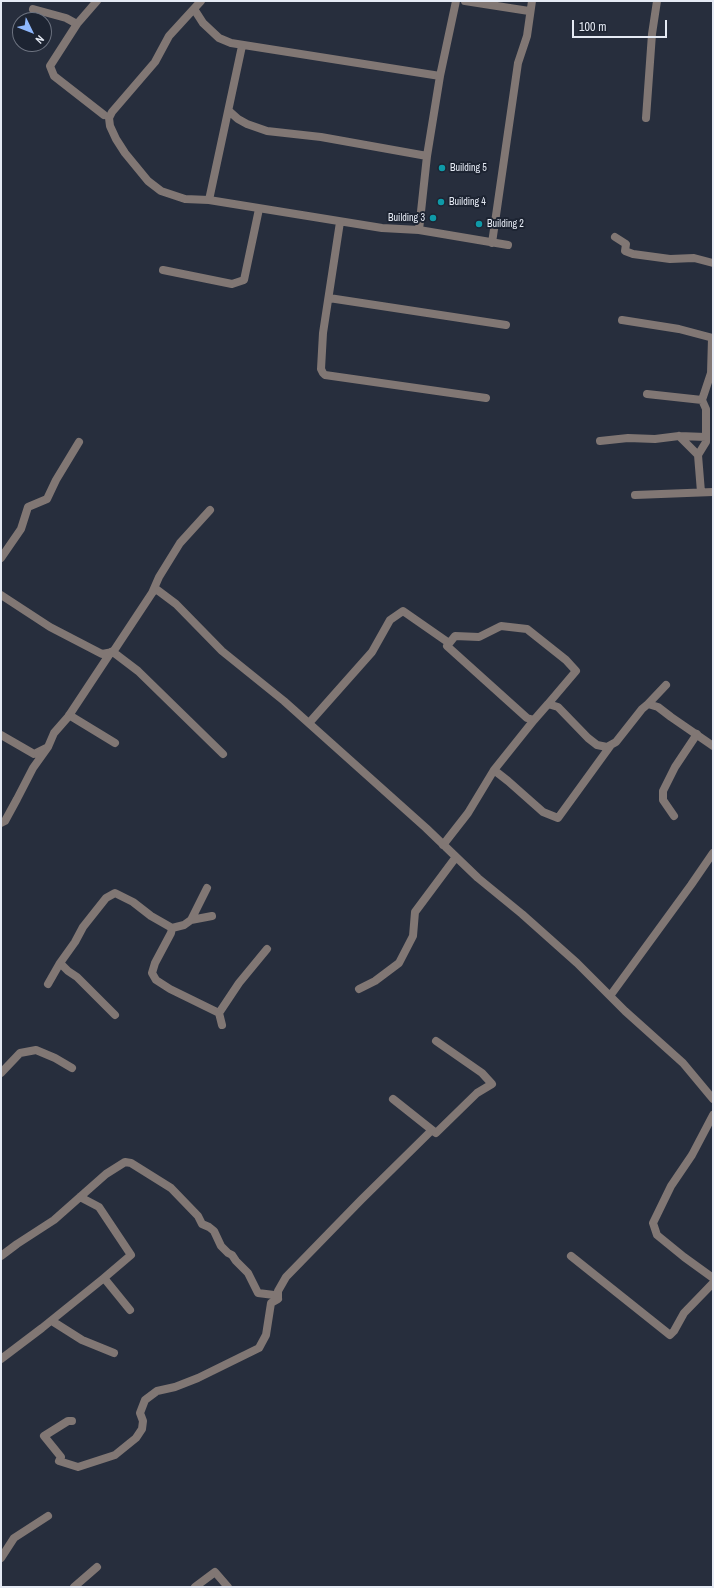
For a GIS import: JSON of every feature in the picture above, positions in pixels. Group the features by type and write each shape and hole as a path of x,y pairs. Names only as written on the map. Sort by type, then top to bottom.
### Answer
{"street":[{"path":"97,1 77,24 50,66 54,76 104,115"},
{"path":"202,1 169,36 155,62 112,112 109,118 110,126 125,153 148,181 161,192 185,199 209,200 340,222 382,228 419,230 508,245"},
{"path":"419,230 427,156 440,76 456,1"},
{"path":"465,1 529,11"},
{"path":"492,243 518,63 527,36 529,11 532,1"},
{"path":"646,118 652,34 657,1"},
{"path":"33,9 66,18 77,24"},
{"path":"194,9 203,23 219,38 242,46 440,76"},
{"path":"209,200 242,46"},
{"path":"229,111 238,119 247,124 268,131 321,137 427,156"},
{"path":"163,270 232,284 244,280 259,209"},
{"path":"340,222 323,333 321,370 325,375 486,398"},
{"path":"615,237 626,244 625,251 633,254 670,259 694,258 713,262"},
{"path":"328,298 506,326"},
{"path":"622,320 678,329 712,338 711,373 702,400 706,409 706,442 698,455 701,492"},
{"path":"647,394 702,400"},
{"path":"600,440 628,438 655,439 679,436 706,437"},
{"path":"679,436 698,455"},
{"path":"1,558 21,529 28,507 47,499 56,480 79,442"},
{"path":"636,495 713,492"},
{"path":"1,823 4,821 17,799 33,768 48,746 54,733 69,715 152,593 159,577 180,543 210,510"},
{"path":"152,593 156,589 176,604 222,650 309,723 478,878 522,914 577,963 659,1043 683,1063 713,1099"},
{"path":"2,597 50,627 102,654 112,652 138,671 223,754"},
{"path":"309,723 372,652 390,620 403,611 450,643"},
{"path":"443,845 468,813 494,770 576,671 566,660 527,628 501,626 479,637 455,636 447,646 527,718 534,720"},
{"path":"494,770 543,812 558,818 611,745 616,742 642,709 666,685"},
{"path":"548,704 558,707 588,738 597,745 611,745"},
{"path":"648,704 658,707 713,746"},
{"path":"69,715 115,743"},
{"path":"674,816 663,800 663,791 675,767 697,734"},
{"path":"1,735 34,754 48,746"},
{"path":"610,996 713,853"},
{"path":"358,989 375,981 399,963 414,936 415,912 456,857"},
{"path":"191,920 207,888"},
{"path":"48,984 83,927 106,898 115,893 133,902 151,916 172,928 184,925 191,920 212,916"},
{"path":"172,928 152,972 156,980 170,990 219,1013"},
{"path":"222,1025 219,1013 239,983 267,949"},
{"path":"60,963 77,977 115,1015"},
{"path":"393,1099 436,1133 477,1093 492,1084 482,1073 436,1041"},
{"path":"1,1073 20,1053 36,1050 55,1058 72,1068"},
{"path":"713,1115 692,1155 671,1186 653,1223 657,1235 713,1278"},
{"path":"278,1299 278,1291 286,1277 432,1130"},
{"path":"1,1256 54,1220 106,1174 126,1162 131,1163 147,1174 160,1180 174,1191 198,1216 202,1224 209,1226 214,1231 221,1246 232,1255 248,1273 258,1293 274,1295 278,1299"},
{"path":"1,1359 52,1321 131,1255 99,1207 80,1197"},
{"path":"571,1256 670,1335 674,1331 684,1313 713,1283"},
{"path":"104,1278 130,1310"},
{"path":"72,1422 68,1421 44,1436 61,1457 59,1461 78,1467 115,1455 136,1438 142,1429 143,1421 140,1413 145,1400 158,1391 175,1387 198,1378 259,1348 266,1334 271,1303 278,1299"},
{"path":"52,1321 82,1340 114,1353"},
{"path":"1,1558 14,1538 48,1516"},
{"path":"74,1587 97,1567"},
{"path":"195,1587 215,1572 228,1587"}],"place":[{"name":"Building 5","path":"442,168"},
{"name":"Building 4","path":"441,202"},
{"name":"Building 3","path":"433,218"},
{"name":"Building 2","path":"479,224"}]}
